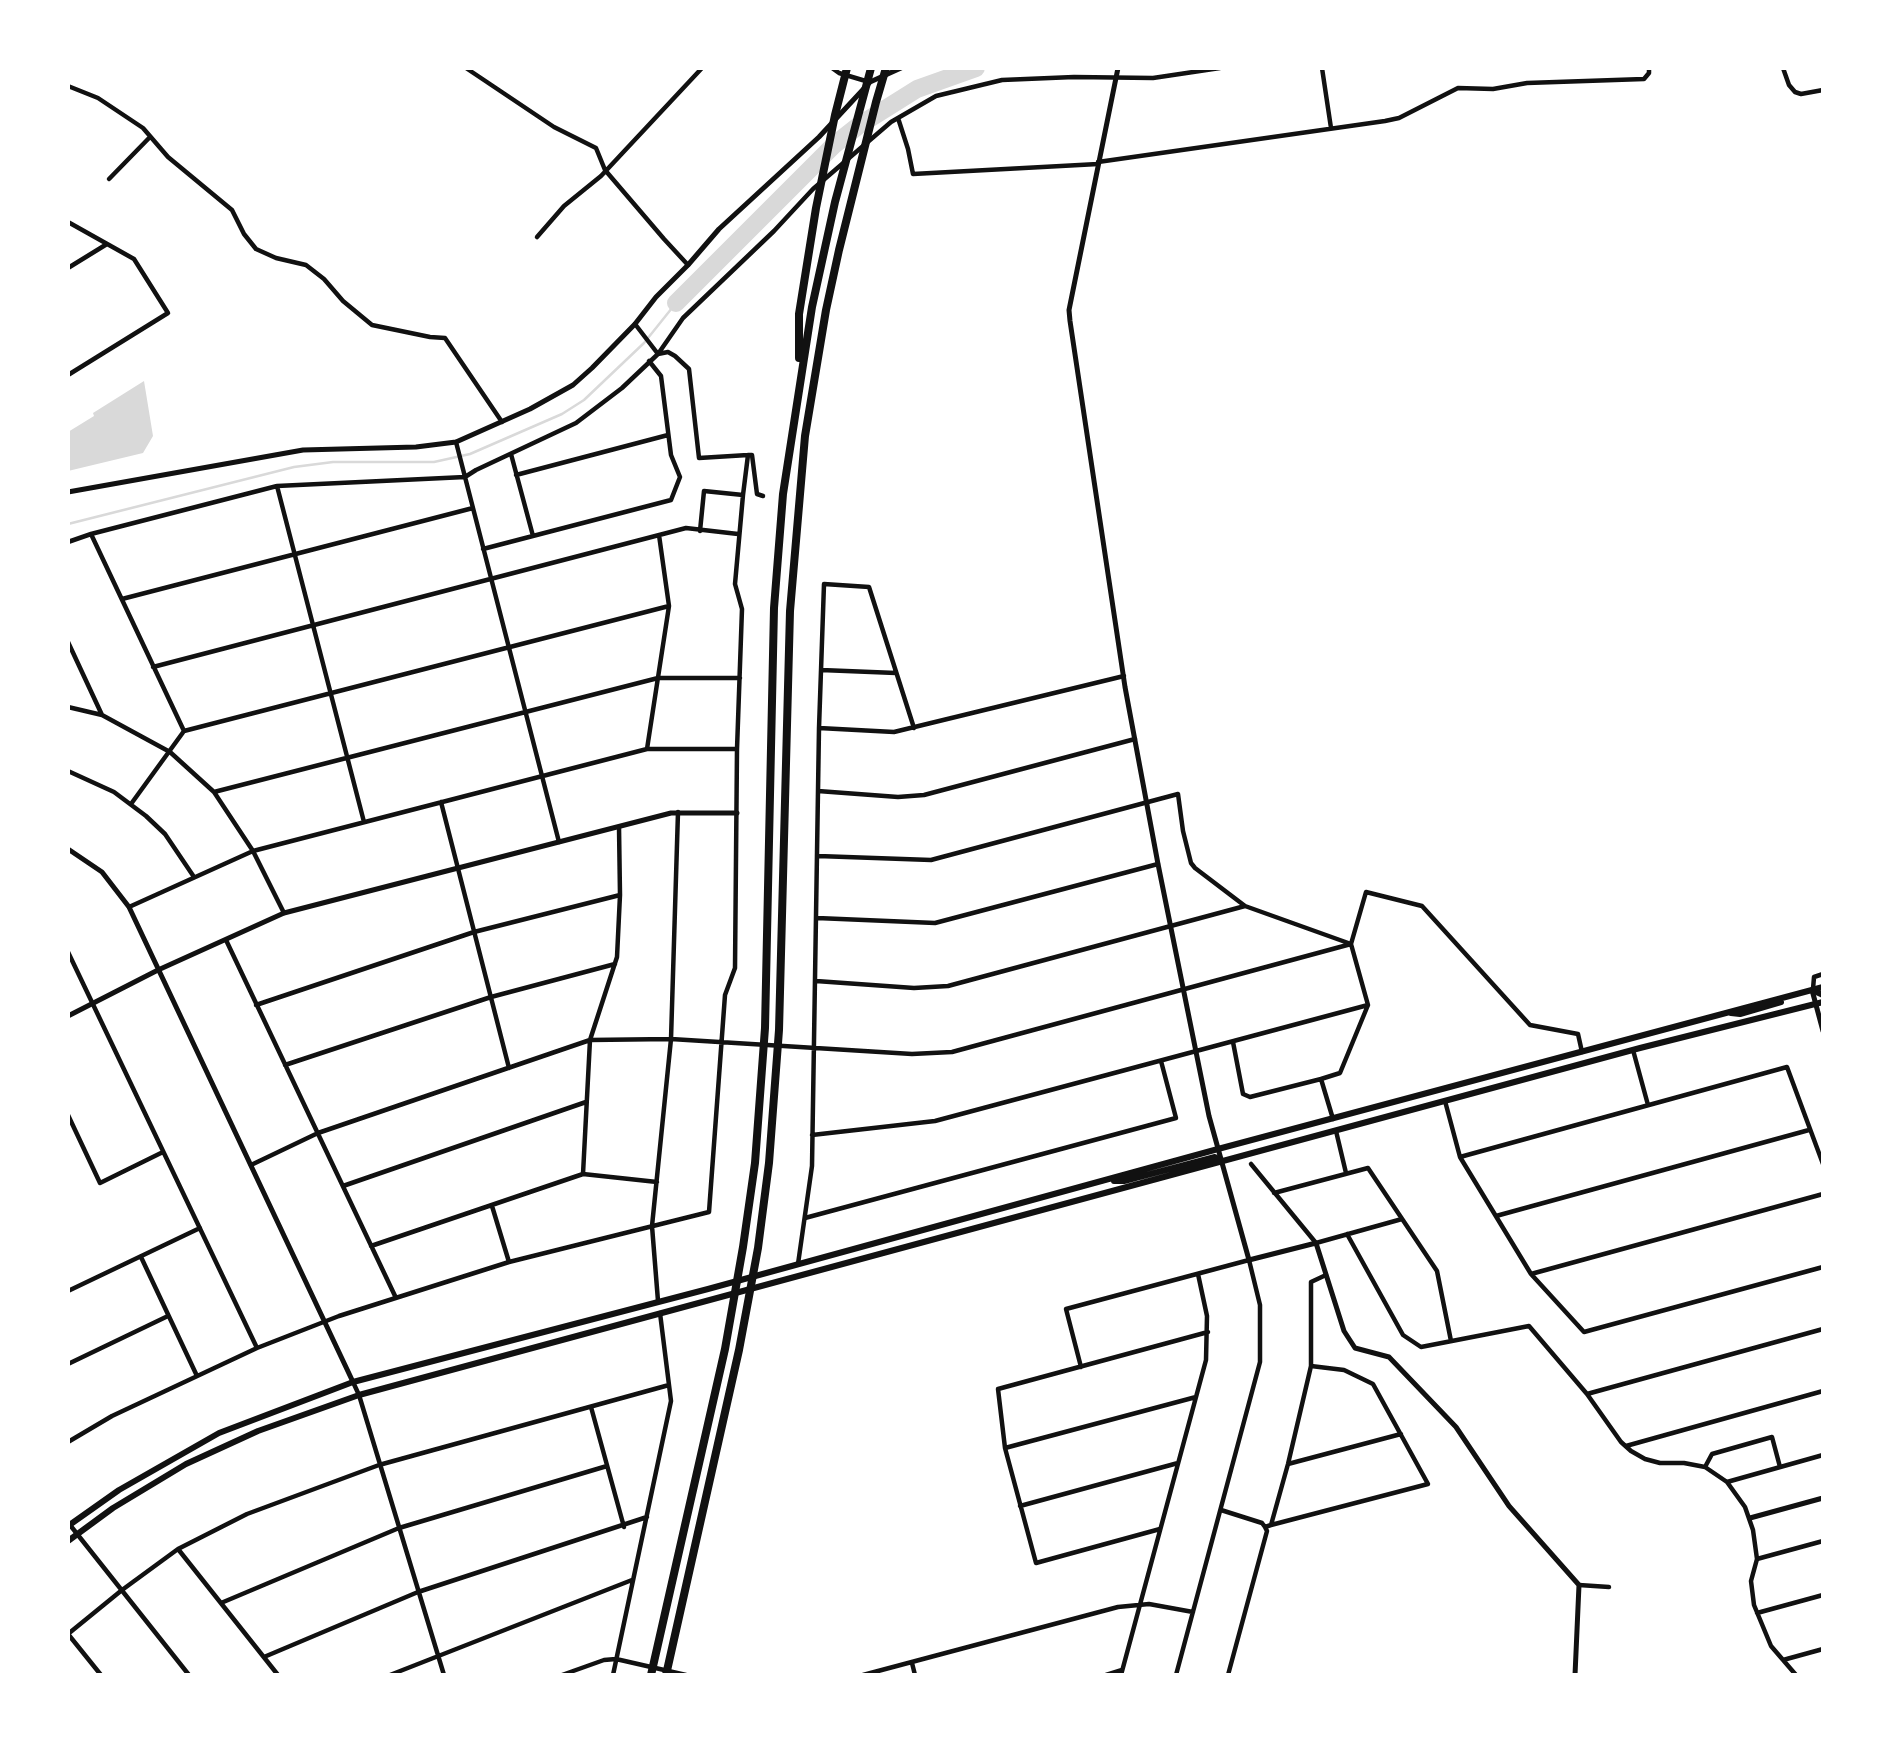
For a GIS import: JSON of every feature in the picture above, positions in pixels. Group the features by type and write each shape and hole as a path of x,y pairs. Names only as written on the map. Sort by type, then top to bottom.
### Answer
{"highway":[{"path":"799,382 799,314 807,261 835,115 847,68"},
{"path":"651,1675 724,1349 755,1163 765,1028 774,608 783,494 812,307 835,202 872,68"},
{"path":"666,1675 739,1350 758,1248 769,1163 779,1030 786,702 805,436 824,323 855,183 887,68"}],"main road":[{"path":"69,1525 119,1490 219,1433 353,1382 708,1289 1823,987"},
{"path":"1812,990 1823,995"},
{"path":"1726,1013 1740,1014 1805,996 1812,997 1819,1003"},
{"path":"68,1541 113,1508 186,1464 258,1431 359,1395 1633,1050 1819,1003"},
{"path":"1218,1149 1231,1155 1320,1132 1336,1131"},
{"path":"1109,1180 1124,1181 1215,1157 1222,1161"}],"street":[{"path":"537,237 564,206 601,176 702,68"},
{"path":"832,68 839,74 870,82"},
{"path":"68,492 303,450 416,447 456,442 502,422 573,385 635,324 656,297 719,229 819,137 870,82 901,68"},
{"path":"68,542 277,486 465,477 576,423 622,388 658,354 683,318 774,230 790,211 855,151 898,118 936,96 1002,80 1117,73 1153,78 1220,68"},
{"path":"1322,68 1331,128"},
{"path":"898,118 913,174 1098,164 1399,118 1458,89 1493,89 1527,83 1644,79 1649,68"},
{"path":"1783,68 1789,85 1795,92 1801,94 1823,90"},
{"path":"467,69 546,122 596,148 605,170 688,265"},
{"path":"1117,73 1069,310 1124,676 1158,864 1209,1116 1260,1305 1260,1362 1177,1675"},
{"path":"68,86 98,98 143,128 168,156 232,210 244,234 256,249 276,258 306,265 372,326 445,338 502,422"},
{"path":"109,179 150,138"},
{"path":"68,222 134,259 168,313 68,375"},
{"path":"68,268 107,244"},
{"path":"635,324 658,354"},
{"path":"658,354 668,352 689,369 699,458 752,455 757,494 763,496"},
{"path":"483,549 671,500 680,477 671,455 661,376 649,361"},
{"path":"516,475 668,435"},
{"path":"456,442 559,842"},
{"path":"511,454 533,536"},
{"path":"68,1442 112,1416 257,1348 325,1321 509,1262 709,1212 724,995 735,968 737,749 743,609 735,584 748,455"},
{"path":"277,486 364,822"},
{"path":"700,531 704,491 743,495"},
{"path":"122,599 472,508"},
{"path":"153,667 686,528 738,534"},
{"path":"91,534 184,732"},
{"path":"647,749 669,606 659,535"},
{"path":"798,1264 812,1166 824,584 869,587 914,728"},
{"path":"131,804 184,732 669,606"},
{"path":"68,642 102,715"},
{"path":"821,670 896,673"},
{"path":"819,728 894,732 1124,676"},
{"path":"214,792 657,677 740,678"},
{"path":"68,707 102,715 170,752 214,792 253,851 284,914"},
{"path":"818,791 898,797 924,795 1135,739"},
{"path":"129,907 253,851 364,822 647,749 737,749"},
{"path":"68,771 99,784 131,804 164,834 194,877"},
{"path":"818,856 931,860 1178,794 1183,831 1191,863 1195,868 1245,906 1350,944"},
{"path":"441,802 509,1068"},
{"path":"68,1016 158,970 284,914 678,812 737,813"},
{"path":"658,1301 652,1226 671,1040 678,812"},
{"path":"583,1174 590,1040 616,964 620,895 619,827"},
{"path":"68,849 102,872 129,907 359,1395 444,1675"},
{"path":"817,918 935,923 1158,864"},
{"path":"1233,1042 1243,1094 1250,1097 1340,1073 1368,1005 1350,944 1366,892 1422,906 1530,1025 1578,1034 1582,1052"},
{"path":"256,1005 474,932 620,895"},
{"path":"816,981 914,988 948,986 1245,906"},
{"path":"226,940 396,1298"},
{"path":"251,1165 318,1133 590,1040 671,1040 912,1054 952,1052 1350,944"},
{"path":"68,953 257,1348"},
{"path":"285,1065 491,997 616,964"},
{"path":"1823,974 1814,977 1812,990 1819,1003 1823,1031"},
{"path":"812,1135 936,1121 1368,1005"},
{"path":"1633,1050 1648,1105"},
{"path":"805,1218 1177,1118 1161,1061"},
{"path":"1460,1157 1787,1067 1823,1164"},
{"path":"1321,1079 1333,1119"},
{"path":"1445,1101 1460,1157 1531,1274 1584,1332 1823,1267"},
{"path":"343,1186 586,1102"},
{"path":"68,1115 100,1183 163,1152"},
{"path":"1496,1216 1809,1130"},
{"path":"1336,1131 1346,1173"},
{"path":"1251,1164 1316,1243 1344,1331 1355,1348 1389,1357 1456,1427 1509,1506 1579,1585 1575,1675"},
{"path":"1274,1193 1368,1168 1437,1271 1451,1341"},
{"path":"371,1246 583,1174 657,1182"},
{"path":"1531,1274 1823,1194"},
{"path":"492,1205 509,1262"},
{"path":"1081,1367 1066,1310 1402,1219"},
{"path":"68,1291 201,1228"},
{"path":"1347,1234 1403,1335 1421,1347 1528,1326 1587,1394 1625,1446 1652,1461 1705,1467 1727,1482 1750,1518 1758,1559 1752,1575 1751,1592 1757,1613 1771,1646 1796,1675"},
{"path":"141,1256 198,1376"},
{"path":"1106,1675 1122,1673 1206,1360 1208,1332 1205,1300 1198,1274"},
{"path":"1228,1675 1268,1526 1288,1464 1311,1366 1311,1282 1326,1275"},
{"path":"613,1675 671,1401 660,1313"},
{"path":"68,1364 168,1316"},
{"path":"1587,1394 1823,1329"},
{"path":"1160,1529 1036,1563 1005,1448 998,1389 1208,1332"},
{"path":"1221,1510 1268,1526 1429,1484 1374,1384 1344,1370 1311,1366"},
{"path":"101,1675 68,1634 178,1549 247,1514 379,1465 669,1385"},
{"path":"1625,1446 1823,1391"},
{"path":"1005,1448 1196,1397"},
{"path":"591,1407 624,1527"},
{"path":"1288,1464 1401,1434"},
{"path":"1705,1467 1712,1454 1772,1437 1780,1467"},
{"path":"1727,1482 1823,1455"},
{"path":"1020,1506 1178,1463"},
{"path":"221,1603 399,1528 607,1466"},
{"path":"1750,1518 1823,1498"},
{"path":"264,1657 418,1592 624,1527 646,1517"},
{"path":"69,1525 189,1675"},
{"path":"1758,1559 1823,1541"},
{"path":"178,1549 278,1675"},
{"path":"390,1675 633,1580"},
{"path":"1579,1585 1609,1587"},
{"path":"1757,1613 1823,1595"},
{"path":"863,1675 1108,1609 1158,1604 1193,1612"},
{"path":"1783,1660 1823,1649"},
{"path":"562,1675 604,1660 616,1659 686,1675"},
{"path":"912,1663 915,1675"}],"shaded area":[{"path":"144,381 153,436 143,453 68,471 68,432"}],"waterway":[{"path":"676,303 834,145 858,126 917,89 976,68"},
{"path":"68,524 294,467 333,462 434,462 470,454 562,414 584,400 644,343 676,303"}]}
